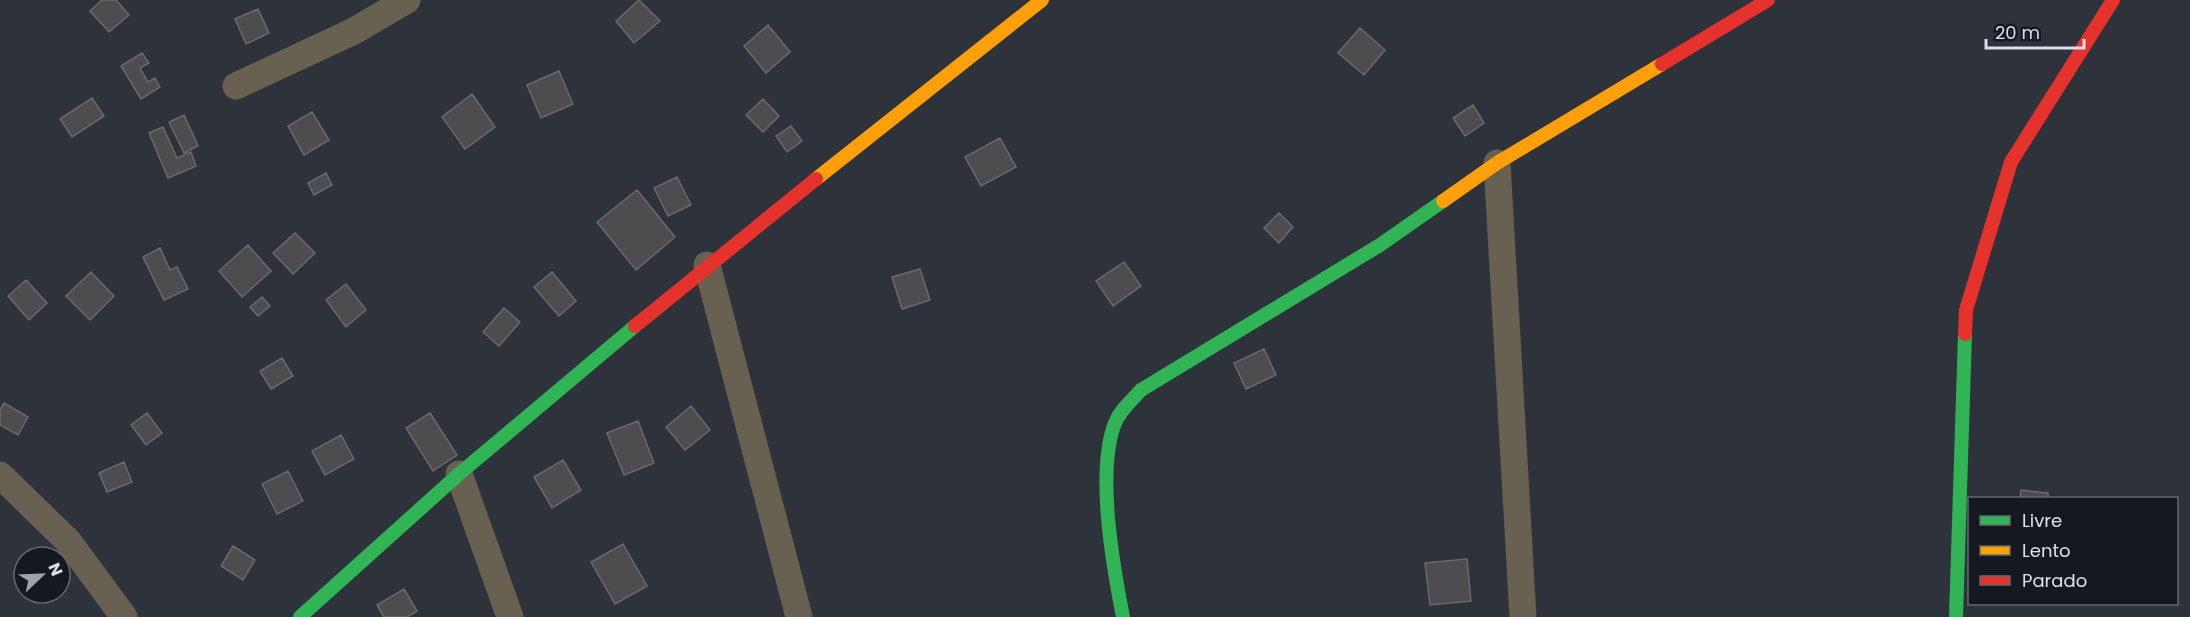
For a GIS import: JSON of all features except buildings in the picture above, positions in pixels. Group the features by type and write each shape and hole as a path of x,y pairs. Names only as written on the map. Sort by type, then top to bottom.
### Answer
{"street":[{"path":"236,86 354,31 407,0"},
{"path":"300,617 459,474 707,265 1042,0"},
{"path":"1123,617 1118,593 1106,462 1114,422 1141,390 1380,245 1497,164 1768,0"},
{"path":"1956,617 1966,310 2011,162 2113,0"},
{"path":"1497,164 1523,617"},
{"path":"707,265 799,617"},
{"path":"459,474 510,617"},
{"path":"0,475 68,541 124,617"}],"traffic: fast":[{"path":"1123,617 1111,546 1107,492 1109,443 1117,418 1123,409 1141,390 1380,245 1443,201"},
{"path":"300,617 459,474 635,326"},
{"path":"1956,617 1965,334"}],"traffic: slow":[{"path":"816,179 1042,0"},
{"path":"1443,201 1497,163 1662,64"}],"traffic: jam":[{"path":"1662,64 1768,0"},
{"path":"1965,334 1966,310 2011,162 2113,0"},
{"path":"635,326 816,179"}]}
